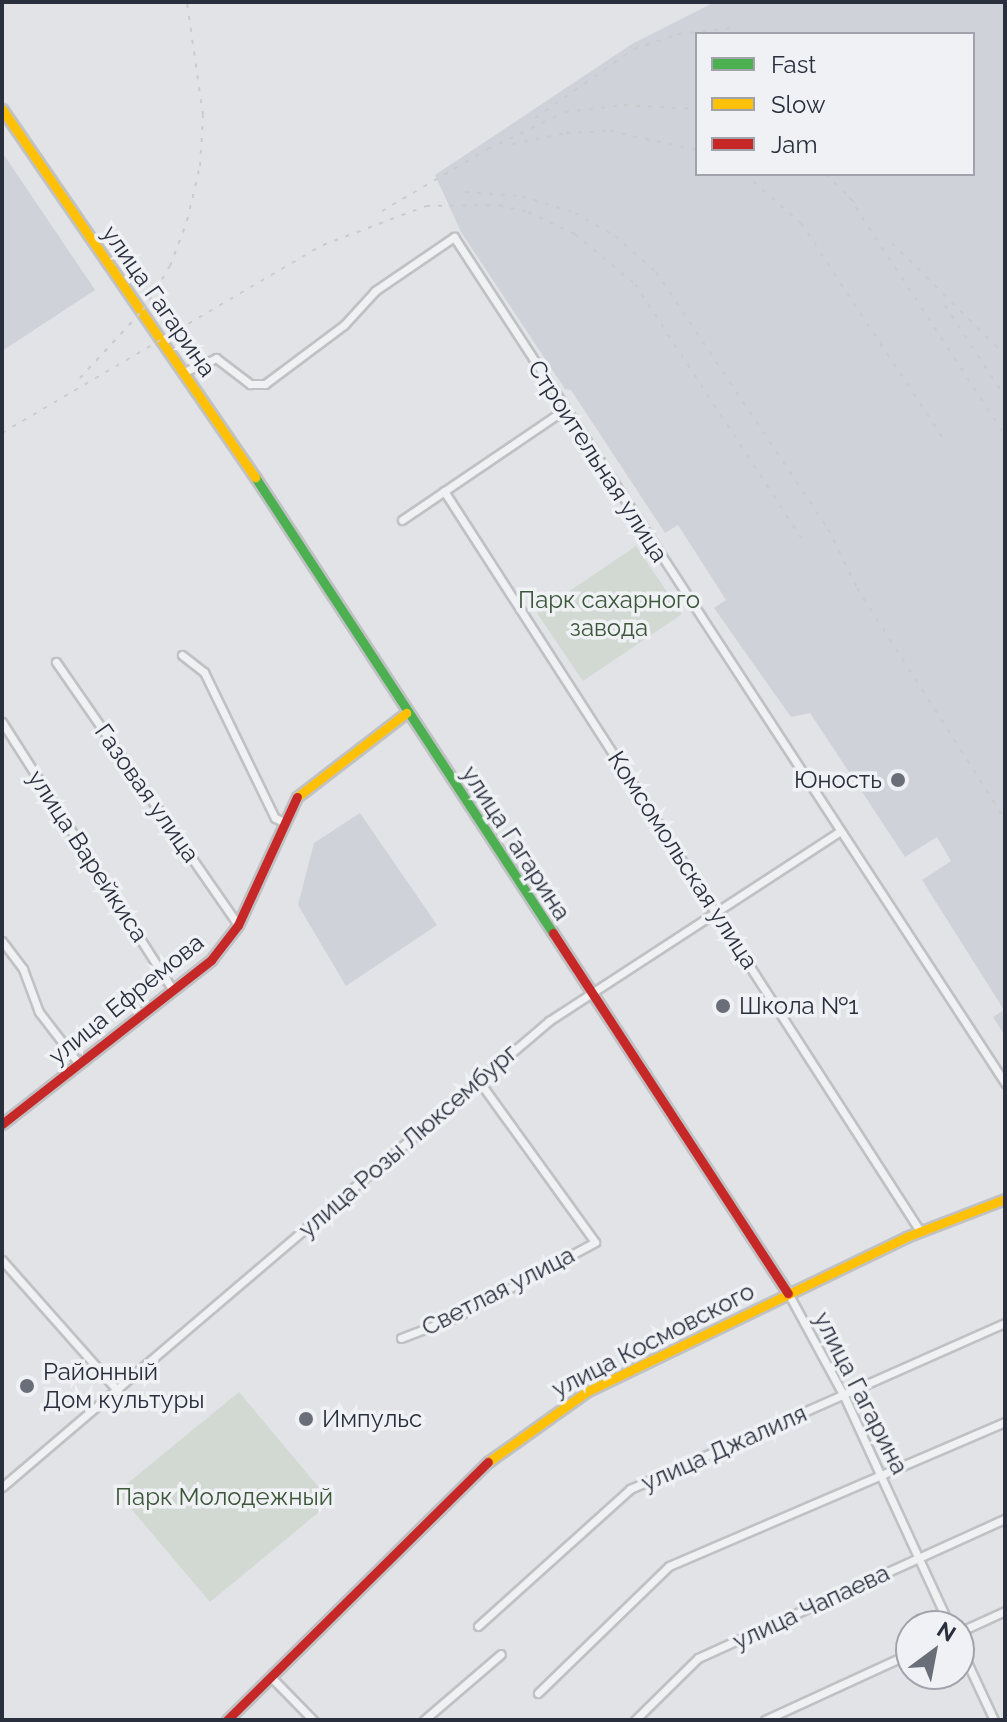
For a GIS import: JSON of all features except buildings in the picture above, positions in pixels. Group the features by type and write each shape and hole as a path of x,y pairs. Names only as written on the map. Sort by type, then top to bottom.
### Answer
{"street":[{"name":"улица Гагарина","path":"2,109 186,371 406,713 788,1293 844,1396 942,1610"},
{"name":"Строительная улица","path":"186,371 216,358 250,384 265,384 344,325 375,291 454,237 1005,1083"},
{"path":"402,520 564,410"},
{"name":"Комсомольская улица","path":"444,491 920,1231"},
{"path":"182,655 204,672 275,818 284,822"},
{"name":"Газовая улица","path":"56,662 238,925"},
{"name":"улица Ефремова","path":"2,1124 211,960 238,925 284,822 311,779 406,713"},
{"name":"улица Варейкиса","path":"2,722 173,990"},
{"name":"улица Розы Люксембург","path":"2,1487 118,1391 478,1080 589,991 840,831"},
{"path":"2,941 23,969 39,1012 79,1064"},
{"name":"Светлая улица","path":"401,1338 456,1317 595,1242 478,1080"},
{"name":"улица Космовского","path":"227,1720 503,1448 586,1392 920,1231 1005,1199"},
{"path":"2,1260 118,1391"},
{"name":"улица Джалиля","path":"478,1626 630,1489 1005,1323"},
{"path":"538,1693 669,1566 1005,1422"},
{"name":"улица Чапаева","path":"635,1720 698,1658 1005,1519"},
{"path":"975,1625 1005,1611"},
{"path":"424,1720 501,1654"},
{"path":"765,1720 895,1660"},
{"path":"272,1678 313,1720"},
{"path":"975,1679 994,1720"}],"shaded area":[{"path":"715,2 1005,2 1005,1036 993,1017 1004,1010 922,880 951,861 937,837 905,857 810,713 791,717 714,608 726,600 678,525 665,533 571,390 565,389 461,232 435,175 632,44"},
{"path":"2,152 95,290 2,351"},
{"path":"360,813 437,925 346,986 298,905 314,843"}],"green space":[{"name":"Парк сахарного завода","path":"636,546 682,614 583,681 537,613"},
{"name":"Парк Молодежный","path":"239,1392 331,1502 210,1602 117,1492"}],"railway":[{"path":"80,378 143,310 170,266 187,221 200,166 203,115 187,2"},
{"path":"696,32 733,28"},
{"path":"535,118 634,49 678,34 695,32"},
{"path":"382,211 488,149 565,112 624,105 695,109"},
{"path":"512,144 566,133 610,131 695,150"},
{"path":"746,176 801,223 944,440"},
{"path":"828,176 857,205"},
{"path":"465,192 522,196 575,213 615,236 656,272 828,529 857,588 1005,819"},
{"path":"849,197 1005,435"},
{"path":"2,433 323,245 426,206 499,205 528,212 575,234 635,284 802,539"},
{"path":"892,243 1005,355"},
{"path":"945,305 1005,397"}],"traffic: fast":[{"path":"255,477 553,933"}],"traffic: slow":[{"path":"2,109 255,477"},
{"path":"297,797 406,713"},
{"path":"488,1462 586,1392 906,1237 1005,1199"}],"traffic: jam":[{"path":"2,1124 211,960 238,925 297,797"},
{"path":"553,933 788,1293"},
{"path":"227,1720 488,1462"}],"place":[{"name":"Юность","path":"898,780"},
{"name":"Школа №1","path":"723,1006"},
{"name":"Районный Дом культуры","path":"27,1386"},
{"name":"Импульс","path":"306,1419"}]}
